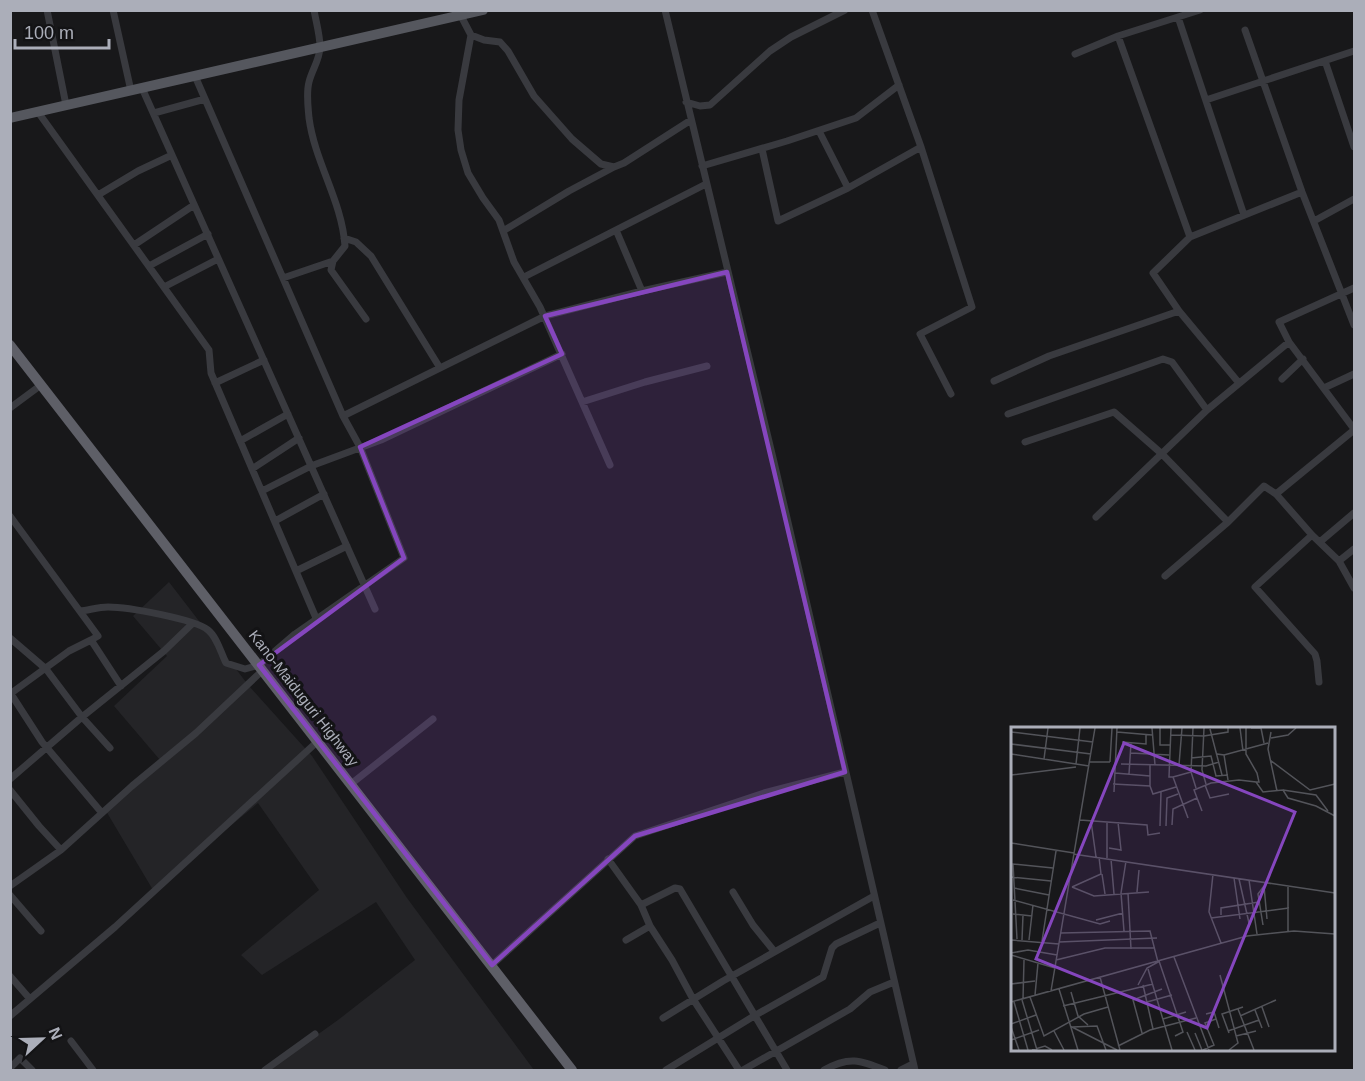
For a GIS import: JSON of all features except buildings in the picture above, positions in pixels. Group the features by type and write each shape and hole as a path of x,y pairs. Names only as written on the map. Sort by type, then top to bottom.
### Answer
{"highway":[{"name":"Kano-Maiduguri Highway","path":"10,345 572,1071"}],"main road":[{"path":"10,118 483,10"}],"street":[{"path":"47,10 66,105"},
{"path":"113,10 136,89 154,113 375,609"},
{"path":"314,10 320,47 316,66 309,80 307,95 312,141 344,227 345,246 333,261 331,270 366,319"},
{"path":"665,10 914,1067 901,1071"},
{"path":"686,102 700,106 710,105 770,51 791,37 845,10"},
{"path":"872,10 921,147 972,307 920,334 951,394"},
{"path":"1075,54 1118,36 1200,10"},
{"path":"461,16 471,35 459,100 458,130 468,174 493,209 514,262 545,316 610,465"},
{"path":"1178,17 1244,215"},
{"path":"1245,30 1302,192 1354,325"},
{"path":"471,35 484,40 500,42 508,51 534,96 572,139 601,164 614,167"},
{"path":"1118,36 1190,237"},
{"path":"1206,100 1354,51"},
{"path":"1324,61 1354,147"},
{"path":"10,886 61,850 132,786 196,733 261,667 316,618 404,558 360,447 343,416 195,76"},
{"path":"702,166 856,118 899,85"},
{"path":"154,113 205,99"},
{"path":"38,111 208,350 211,374 316,618"},
{"path":"503,231 691,120"},
{"path":"819,131 848,188"},
{"path":"762,148 778,221 848,188 921,147"},
{"path":"98,195 138,171 172,155"},
{"path":"524,277 706,184"},
{"path":"1239,383 1179,311 1153,273 1190,237 1302,192"},
{"path":"1314,220 1354,199"},
{"path":"134,245 194,205"},
{"path":"616,230 642,291"},
{"path":"149,266 208,234"},
{"path":"344,238 356,242 371,256 440,368"},
{"path":"164,287 218,259"},
{"path":"283,278 333,261"},
{"path":"343,416 545,316 728,272"},
{"path":"1276,494 1354,429 1289,342 1279,322 1354,288"},
{"path":"994,381 1048,356 1179,311"},
{"path":"1096,517 1207,410 1289,342"},
{"path":"262,491 311,466 381,440 562,354"},
{"path":"1008,414 1163,358 1172,362 1207,410"},
{"path":"1282,379 1303,359"},
{"path":"215,383 264,360"},
{"path":"582,402 706,366"},
{"path":"1324,388 1354,374"},
{"path":"10,408 41,385"},
{"path":"1024,442 1114,411 1162,454 1228,522"},
{"path":"240,441 288,414"},
{"path":"252,469 299,438"},
{"path":"1165,576 1228,522 1264,486 1276,494 1312,535 1339,561 1354,588"},
{"path":"274,521 324,494"},
{"path":"1321,542 1354,513"},
{"path":"10,516 98,636 69,651 11,694 47,748 102,813"},
{"path":"1312,535 1255,587 1315,654 1319,682"},
{"path":"296,571 347,546"},
{"path":"1339,561 1354,549"},
{"path":"80,611 109,607 193,623 207,629 213,635 228,665 245,669 261,667"},
{"path":"10,779 164,651 193,623"},
{"path":"10,638 46,669 82,717 110,748"},
{"path":"91,640 121,686"},
{"path":"351,784 433,719"},
{"path":"10,1016 115,927 318,741"},
{"path":"492,965 635,836 764,793 845,772"},
{"path":"10,790 61,850"},
{"path":"608,859 641,905 650,926 693,999 741,1071 850,1009 870,992 894,982"},
{"path":"641,905 675,888 680,889 787,1071"},
{"path":"733,892 753,925 774,951"},
{"path":"10,896 41,931"},
{"path":"663,1018 774,951 874,896"},
{"path":"666,1071 717,1038 823,977 832,948 836,944 880,923"},
{"path":"626,940 650,926"},
{"path":"10,976 30,999"},
{"path":"265,1071 315,1034"},
{"path":"70,1041 93,1071"},
{"path":"10,1068 20,1058 32,1071"},
{"path":"824,1071 838,1062 849,1060 885,1071"}],"highlighted area":[{"path":"727,272 845,772 635,836 492,965 259,665 404,558 360,447 562,354 545,316"}],"shaded area":[{"path":"169,582 249,686 312,756 407,898 534,1070 268,1070 338,1020 415,960 376,902 262,975 241,955 319,890 258,803 153,890 106,811 160,760 114,706 167,656 133,616"}]}
